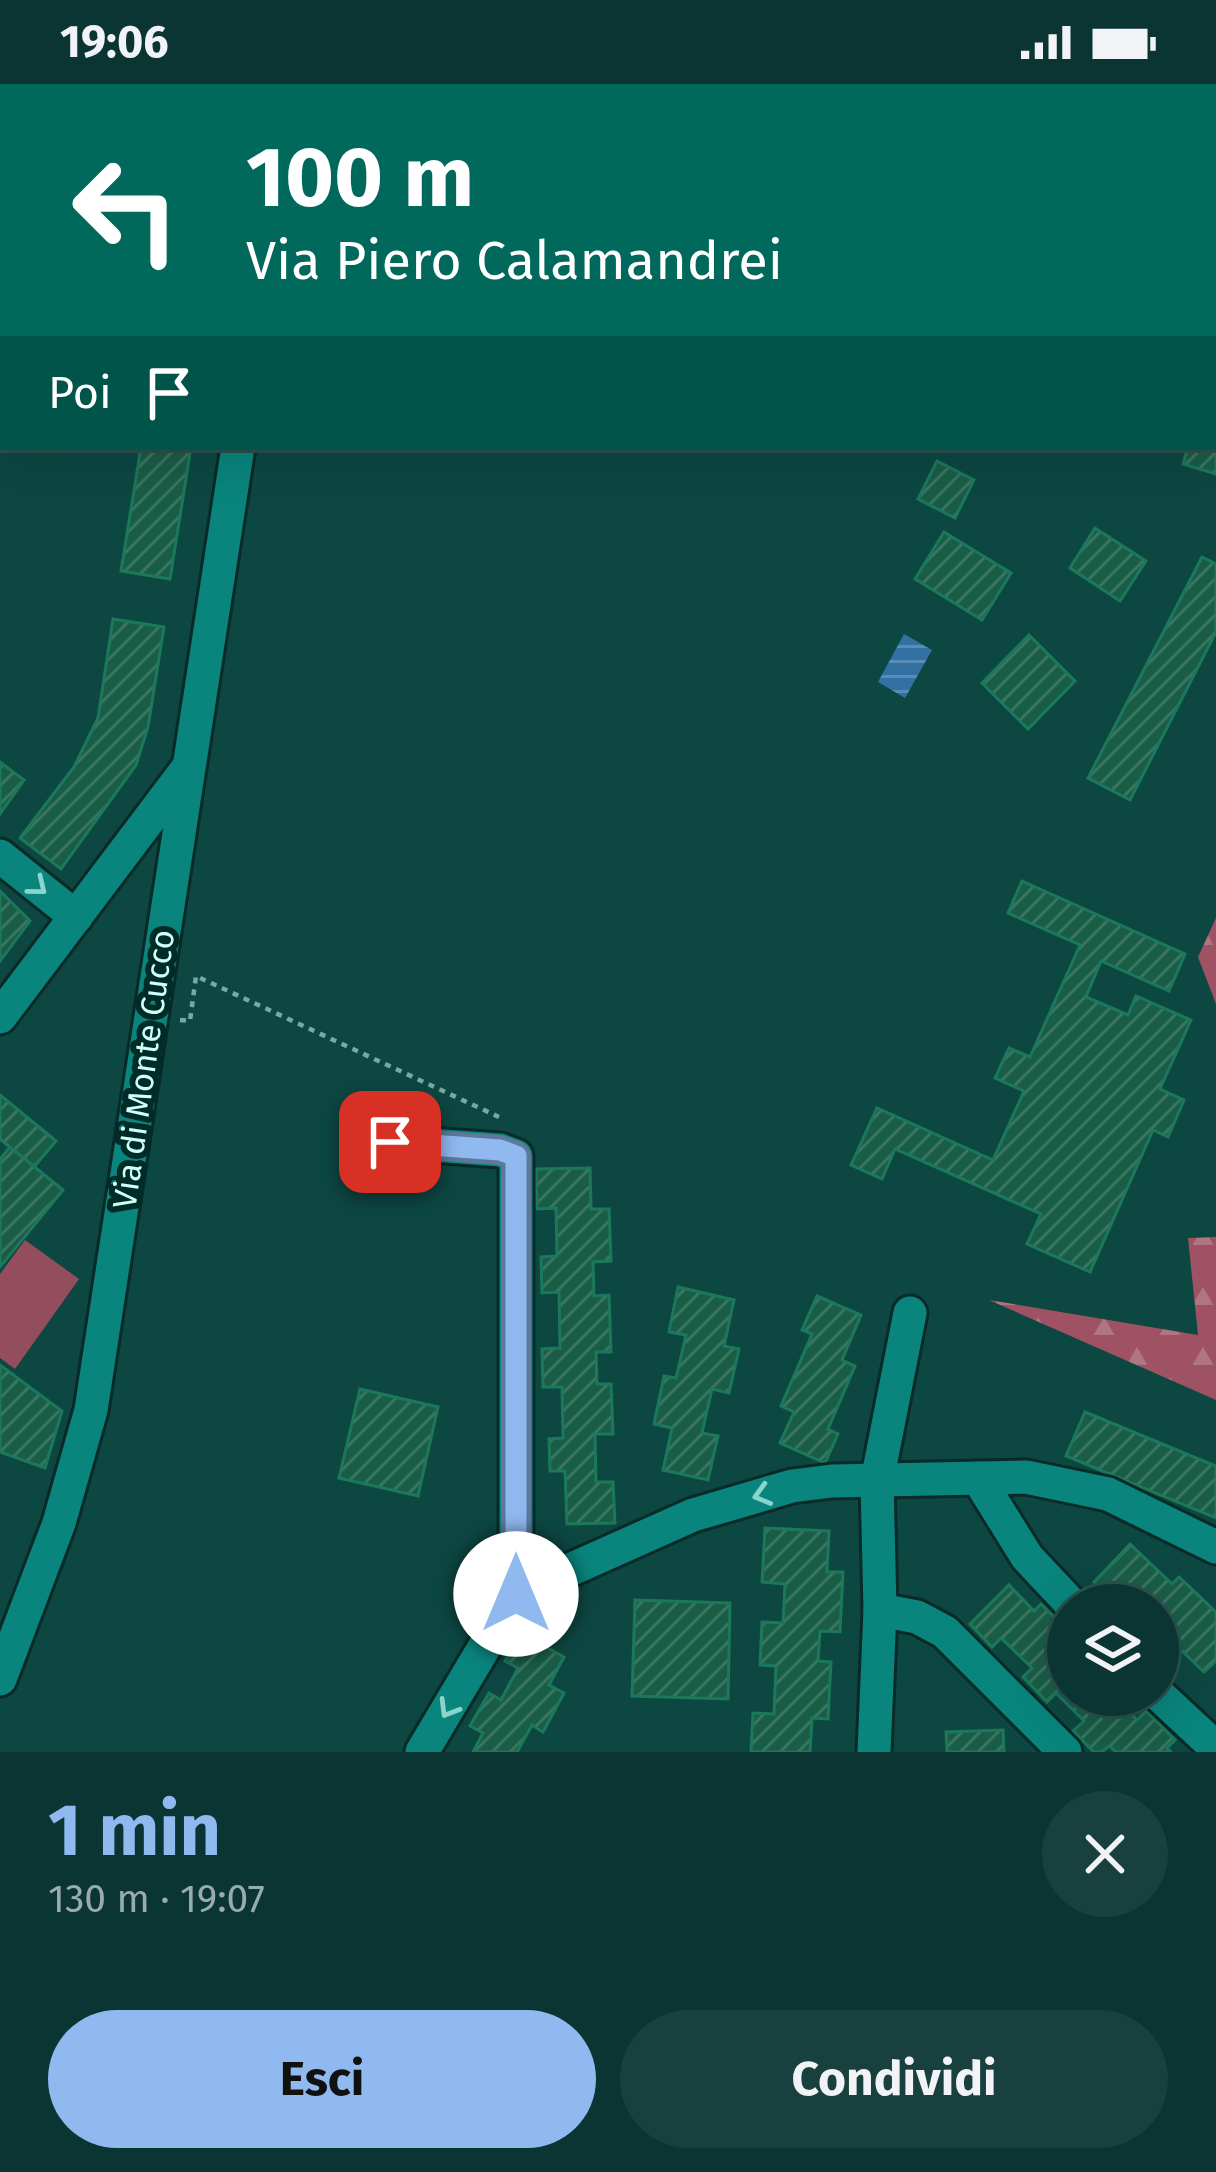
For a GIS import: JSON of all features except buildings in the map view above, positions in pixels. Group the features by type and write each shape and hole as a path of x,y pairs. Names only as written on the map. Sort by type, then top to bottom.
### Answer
{"street":[{"name":"Via di Monte Cucco","path":"0,1679 59,1523 87,1426 238,450"},
{"path":"0,1017 190,765"},
{"path":"0,856 76,917"},
{"path":"390,1142 500,1150 516,1156 516,1594 422,1752"},
{"path":"874,1752 880,1610 877,1481 910,1313"},
{"path":"516,1594 693,1515 792,1486 1025,1477 1108,1494 1216,1546"},
{"path":"978,1478 1027,1557 1052,1584"},
{"path":"880,1610 917,1617 945,1632 1065,1752"},
{"path":"1179,1714 1216,1748"}],"path":[{"path":"150,1016 190,1021 196,976 500,1118 516,1156"}],"green space":[{"path":"1216,918 1216,1004 1198,957"},
{"path":"1216,1237 1216,1400 989,1300 1198,1335 1188,1238"}],"shaded area":[{"path":"25,1240 79,1279 15,1369 0,1358 0,1274"}],"water":[{"path":"904,634 932,650 905,698 878,682"}],"route":[{"path":"390,1142 500,1150 516,1156 516,1594"}]}
